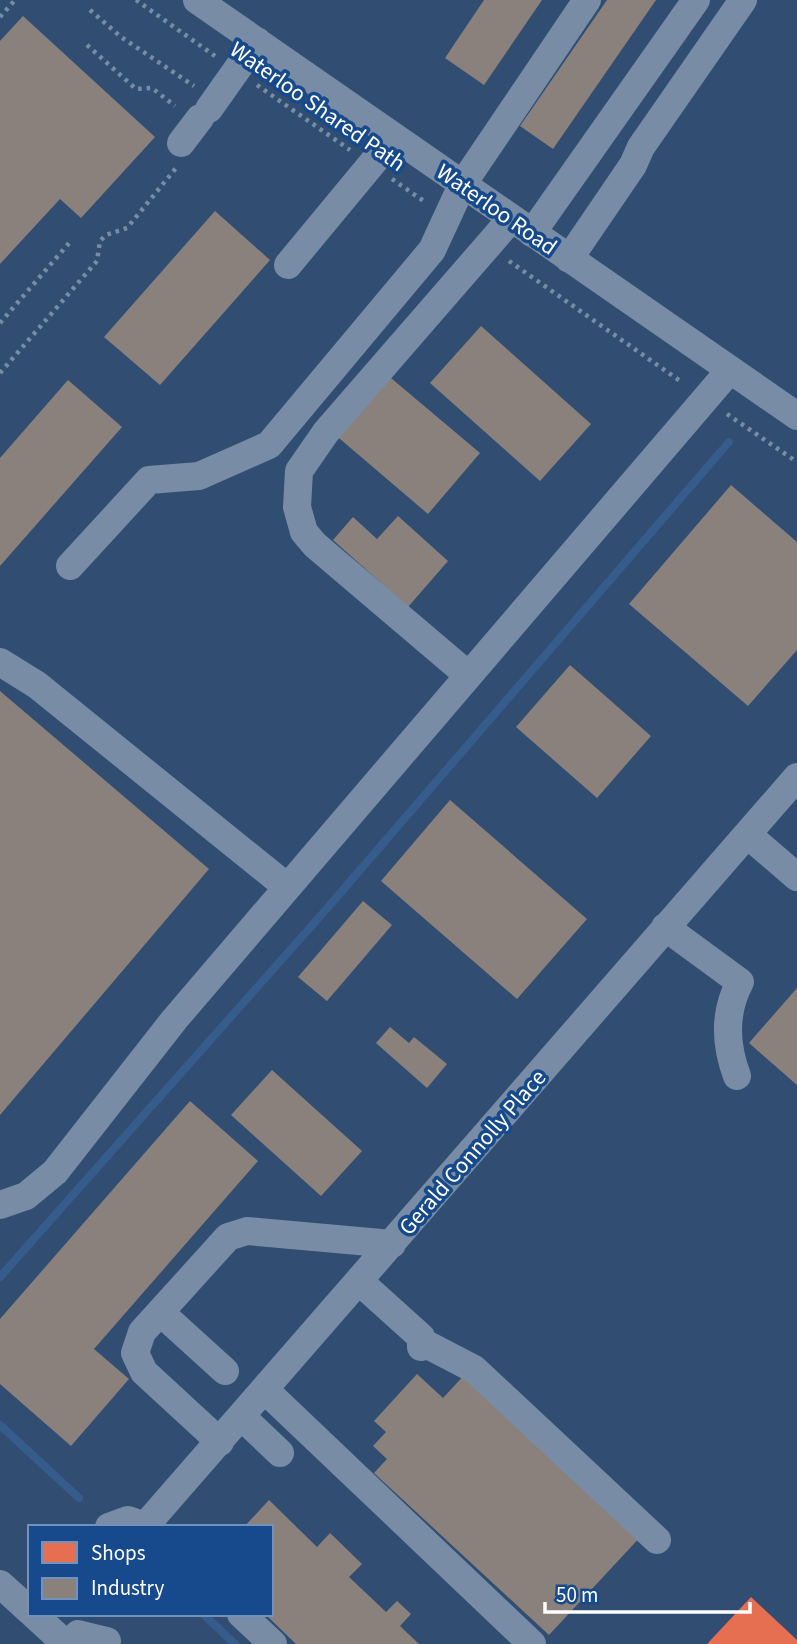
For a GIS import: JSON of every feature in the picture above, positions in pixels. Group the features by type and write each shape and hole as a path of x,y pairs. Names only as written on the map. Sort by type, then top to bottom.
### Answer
{"street":[{"path":"70,566 149,480 199,475 268,446 432,250 462,185 587,0"},
{"path":"468,675 315,545 304,532 295,494 299,471 326,432 487,246 521,226 696,0"},
{"path":"569,259 633,165 640,147 743,0"},
{"name":"Waterloo Road","path":"212,4 257,41 797,416"},
{"path":"180,151 197,106 236,70 257,41"},
{"path":"288,265 394,137"},
{"path":"0,1205 26,1196 55,1172 174,1020 730,370"},
{"path":"0,662 37,685 287,887"},
{"name":"Gerald Connolly Place","path":"148,1525 797,777"},
{"path":"748,835 797,877"},
{"path":"665,927 740,982 729,1001 728,1027 728,1043 737,1076"},
{"path":"220,1442 144,1372 137,1360 137,1342 160,1312 228,1237 236,1233 247,1231 392,1244"},
{"path":"360,1282 422,1344 474,1369 657,1540"},
{"path":"160,1312 225,1371"},
{"path":"265,1390 532,1644"},
{"path":"242,1417 280,1453"},
{"path":"114,1525 128,1520 144,1525"},
{"path":"0,1584 28,1609"},
{"path":"35,1616 67,1644 78,1634 109,1633"},
{"path":"243,1616 273,1644"}],"path":[{"path":"0,17 15,0"},
{"name":"Waterloo Shared Path","path":"136,0 446,217"},
{"path":"90,10 197,106"},
{"path":"87,45 136,89 152,88 197,106"},
{"path":"0,373 97,261 100,241 106,235 127,228 176,170 180,151"},
{"path":"0,323 70,242"},
{"path":"487,246 687,386"},
{"path":"722,410 797,462"}],"building: Shops":[{"path":"751,1597 797,1640 797,1644 707,1644"}],"building: Industry":[{"path":"484,0 542,0 484,85 445,58"},
{"path":"607,0 656,0 553,149 520,126"},
{"path":"23,16 155,137 81,218 60,199 0,264 0,41"},
{"path":"215,211 270,260 160,385 104,337"},
{"path":"481,326 591,424 540,481 430,383"},
{"path":"385,373 480,453 428,514 333,433"},
{"path":"68,380 122,427 0,566 0,458"},
{"path":"731,485 797,542 797,650 748,706 629,604"},
{"path":"398,516 448,561 408,607 333,540 353,517 377,539"},
{"path":"570,665 651,736 597,798 516,727"},
{"path":"0,691 209,869 0,1115"},
{"path":"450,800 587,919 517,999 381,881"},
{"path":"363,901 392,925 327,1001 298,977"},
{"path":"797,988 797,1085 749,1043"},
{"path":"390,1027 409,1043 414,1037 447,1064 427,1088 376,1043"},
{"path":"272,1070 362,1151 321,1196 231,1115"},
{"path":"190,1101 258,1161 94,1349 129,1379 71,1446 0,1384 0,1319"},
{"path":"468,1371 644,1533 549,1635 374,1473 387,1459 373,1446 386,1432 374,1421 417,1374 443,1398"},
{"path":"269,1500 317,1547 330,1533 362,1564 349,1577 386,1612 397,1601 411,1614 400,1626 419,1644 296,1644 267,1616 273,1616 273,1525 246,1525"}],"waterway":[{"path":"0,1277 323,913 729,442"},
{"path":"0,1425 79,1498"},
{"path":"205,1616 235,1644"}]}
